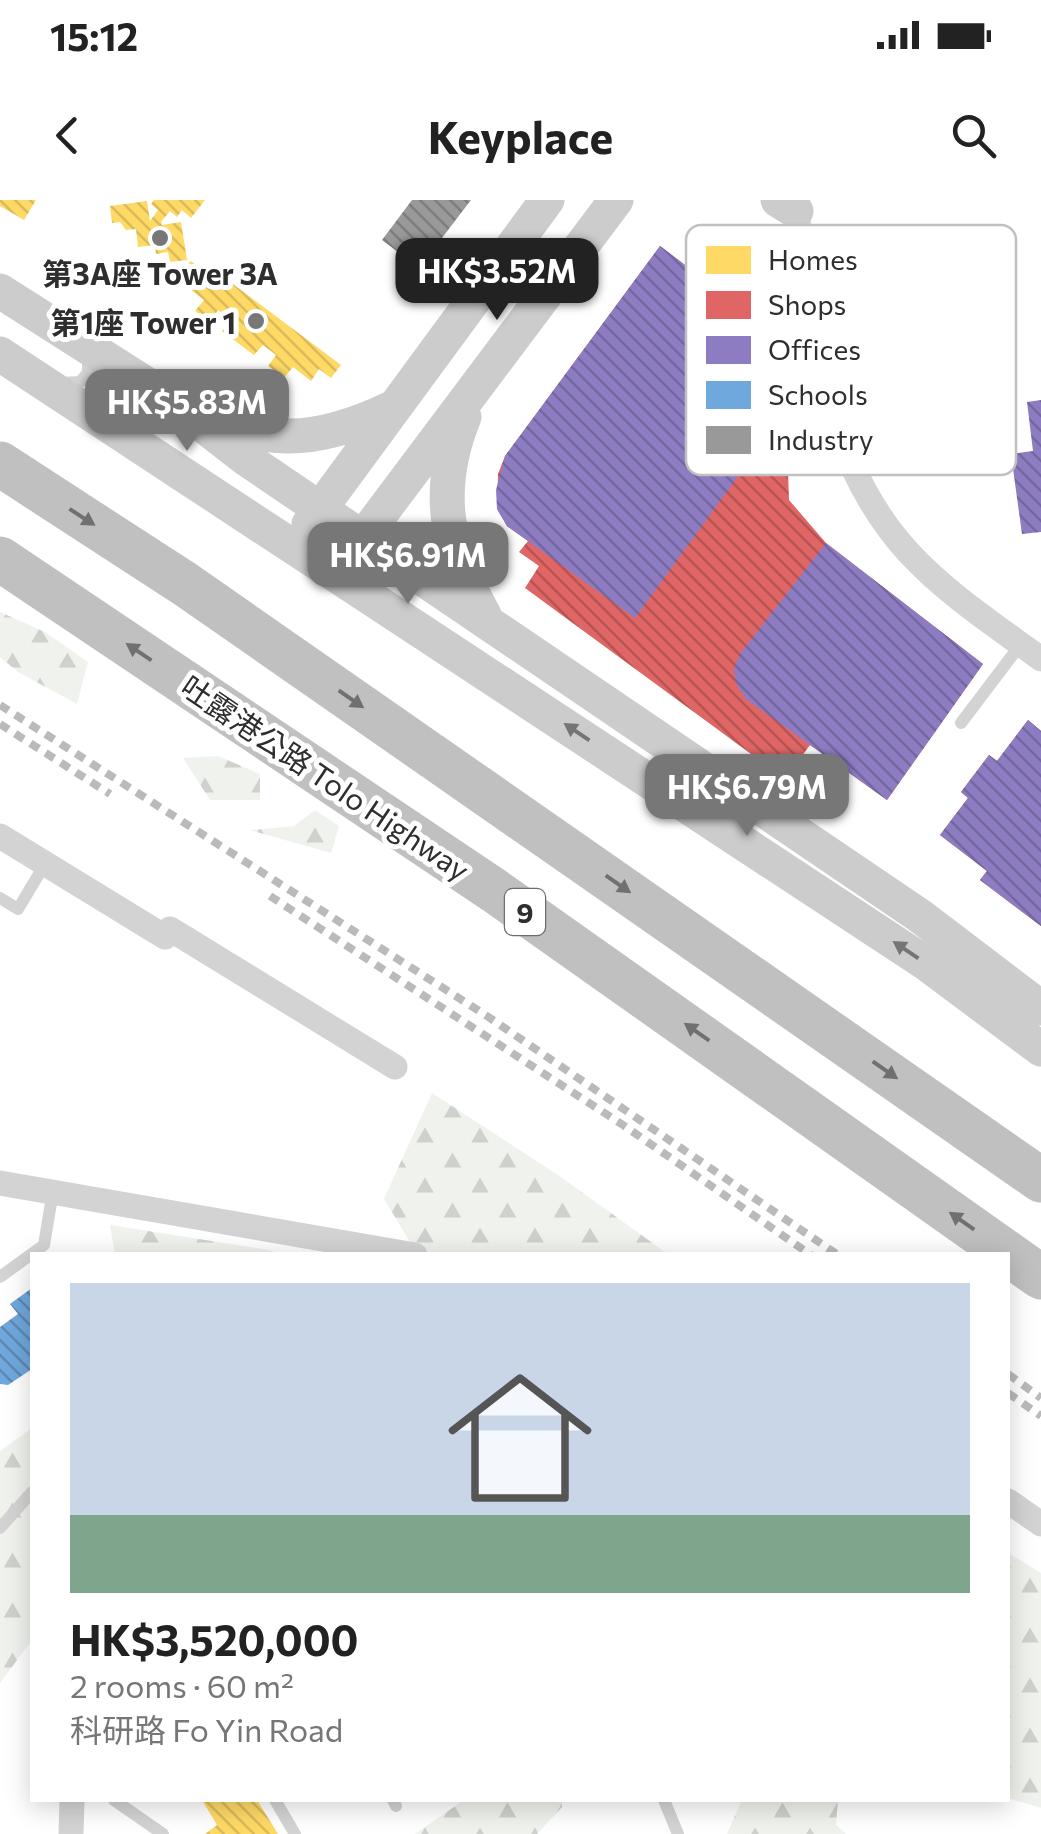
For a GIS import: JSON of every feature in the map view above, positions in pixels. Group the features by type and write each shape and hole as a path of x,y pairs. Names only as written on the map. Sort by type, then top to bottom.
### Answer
{"highway":[{"path":"0,464 185,584 1041,1180"},
{"name":"吐露港公路 Tolo Highway","path":"0,559 495,891 1006,1252"},
{"name":"吐露港公路 Tolo Highway","path":"1010,1255 1041,1277"}],"main road":[{"path":"294,546 547,200"},
{"path":"337,573 616,200"},
{"path":"0,291 168,398 245,458 920,916 1041,1008"},
{"path":"0,354 911,953 1041,1049"},
{"path":"477,384 449,466 446,500 454,554 488,622"},
{"path":"168,398 253,431 285,436 339,429 395,407"}],"street":[{"path":"858,475 908,552 957,596 1031,651"},
{"path":"0,836 165,937 170,929 395,1068"},
{"path":"0,1183 399,1252"},
{"path":"1010,1502 1041,1524"},
{"path":"71,1834 72,1802"}],"lane":[{"path":"40,380 67,384 80,382 88,374 88,361 75,340"},
{"path":"961,722 1031,651"},
{"path":"0,898 18,909 46,864"},
{"path":"35,1252 44,1246 53,1192"},
{"path":"0,1277 30,1256"},
{"path":"0,1528 30,1494"},
{"path":"117,1802 164,1834"},
{"path":"276,1802 295,1834"},
{"path":"665,1802 678,1834"}],"green space":[{"path":"0,612 45,632 88,662 77,704 18,672 0,657"},
{"path":"218,756 260,774 260,800 210,800 183,758"},
{"path":"315,810 339,826 331,853 250,830 294,826"},
{"path":"432,1093 561,1177 665,1252 416,1252 384,1199"},
{"path":"110,1225 275,1252 114,1252"},
{"path":"30,1429 30,1643 0,1683 0,1451"},
{"path":"1010,1554 1041,1573 1041,1808 1010,1799"},
{"path":"461,1802 562,1802 562,1807 537,1834 415,1834"},
{"path":"741,1802 838,1802 836,1825 846,1834 727,1834"}],"building: Homes":[{"name":"第1座 Tower 1","path":"0,200 36,200 24,220 0,206"},
{"name":"第3A座 Tower 3A","path":"154,200 205,200 191,218 182,210 177,217 170,211 161,222 181,222 187,260 170,262 168,252 156,254 155,245 138,247 136,229 126,230 120,222 112,223 110,206 147,201 150,221 158,210 151,204"},
{"name":"第1座 Tower 1","path":"191,261 212,278 223,282 225,278 341,365 331,378 319,369 311,381 293,367 284,378 268,366 276,355 263,345 254,355 222,331 231,320 218,310 210,322 195,311 204,300 182,283 187,277 181,273"},
{"path":"203,1802 258,1802 278,1834 205,1834 217,1825"}],"building: Shops":[{"path":"660,246 686,266 686,475 788,475 789,500 826,543 983,664 887,800 810,745 785,779 525,588 539,566 519,552 528,541 507,526 497,509 498,474 505,456"},
{"path":"1028,720 1041,731 1041,926 980,880 987,871 940,835 968,798 961,792 989,755 997,761"}],"building: Offices":[{"path":"660,246 686,266 686,475 739,475 635,618 507,526 497,509 496,490 505,456"},
{"path":"1041,400 1041,532 1022,534 1014,475 1016,453 1033,451 1027,402"},
{"path":"826,543 983,664 887,800 746,699 736,683 734,669 740,654"},
{"path":"1028,720 1041,731 1041,926 980,880 987,871 940,835 968,798 961,792 989,755 997,761"}],"building: Schools":[{"path":"30,1289 30,1370 8,1385 0,1384 0,1327 18,1314 10,1304"}],"building: Industry":[{"path":"412,200 471,200 419,268 382,240"}],"railway":[{"path":"0,705 487,1016 834,1252"},
{"path":"0,724 110,794"},
{"path":"270,896 623,1125 807,1252"},
{"path":"1010,1375 1041,1398"},
{"path":"1010,1394 1041,1416"}],"place":[{"name":"第3A座 Tower 3A","path":"160,238"},
{"name":"第1座 Tower 1","path":"256,321"}]}
